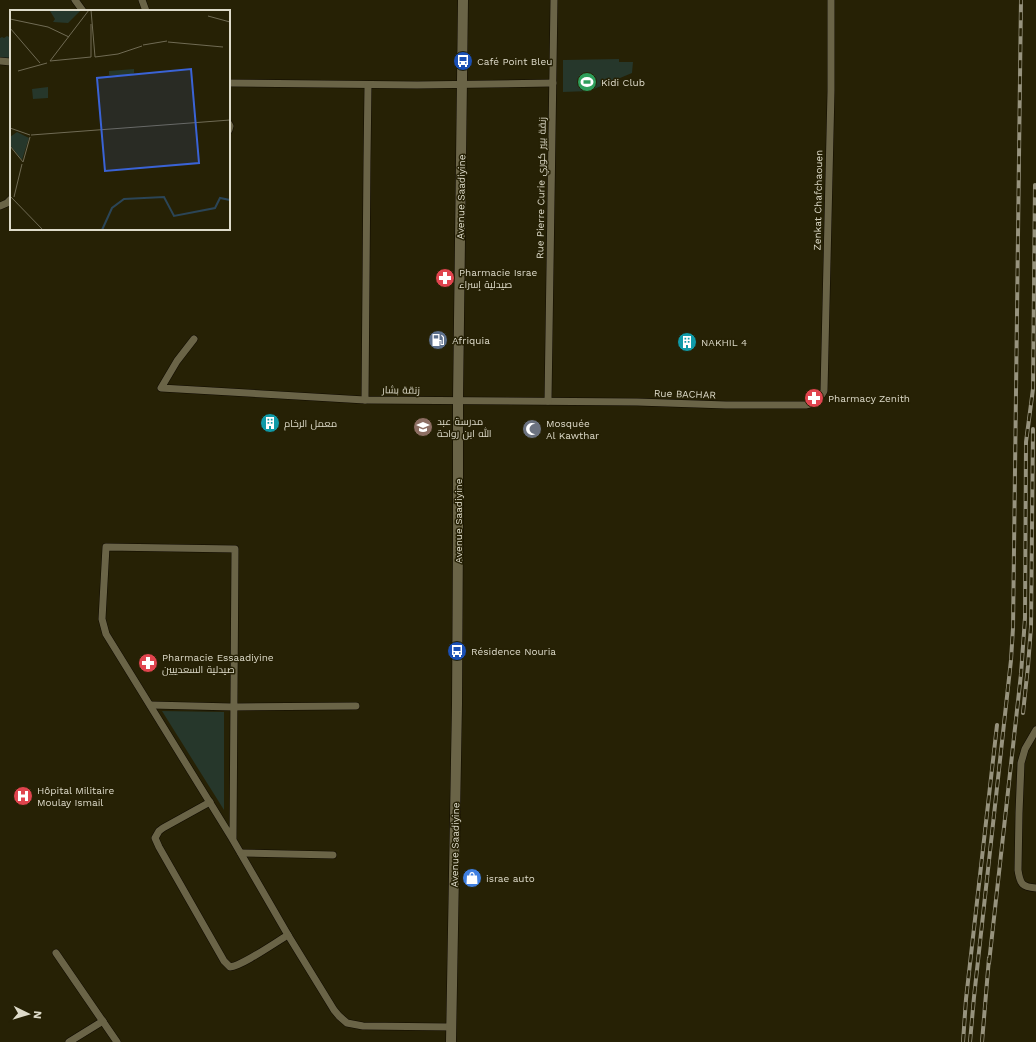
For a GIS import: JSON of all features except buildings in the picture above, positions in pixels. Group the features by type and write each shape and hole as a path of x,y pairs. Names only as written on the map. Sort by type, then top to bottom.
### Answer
{"main road":[{"name":"Avenue Saadiyine","path":"451,1042 457,704 458,400 463,0"}],"street":[{"path":"75,0 82,10"},
{"path":"142,0 146,10"},
{"name":"Rue Pierre Curie زنقة بيير كوري","path":"548,401 554,0"},
{"name":"Zenkat Chafchaouen","path":"820,398 824,391 831,0"},
{"path":"230,83 368,85 553,84"},
{"path":"365,400 368,85"},
{"path":"0,206 10,200"},
{"name":"زنقة بشار","path":"194,339 177,361 161,388 365,400 548,401"},
{"name":"Rue BACHAR","path":"548,401 726,405 806,405 813,403 820,398"},
{"path":"233,840 234,549 106,547 102,619 106,634 241,853 288,935 334,1010 346,1023 363,1026 452,1027"},
{"path":"151,705 233,707 356,706"},
{"path":"1036,730 1025,749 1021,763 1018,863 1019,879 1022,884 1026,887 1036,888"},
{"path":"210,802 163,828 159,831 155,838 224,961 230,966 234,966 288,935"},
{"path":"241,853 333,855"},
{"path":"56,953 117,1042"},
{"path":"69,1042 103,1021"}],"green space":[{"path":"7,36 10,38 10,57 0,58 0,38"},
{"name":"Kidi Club","path":"619,59 619,62 633,62 632,73 589,91 563,92 563,60"},
{"path":"162,711 224,712 224,810"}],"railway":[{"path":"970,1042 1011,660 1013,628 1021,0"},
{"path":"989,963 1021,674 1025,618 1026,442 1033,389 1035,185"},
{"path":"1023,713 1031,627 1033,429"},
{"path":"963,1042 966,999 997,725"},
{"path":"982,1042 989,958"}],"place":[{"name":"Café Point Bleu","path":"463,61"},
{"name":"Kidi Club","path":"587,82"},
{"name":"Pharmacie Israe صيدلية إسراء","path":"445,278"},
{"name":"Afriquia","path":"438,340"},
{"name":"NAKHIL 4","path":"687,342"},
{"name":"Pharmacy Zenith","path":"814,398"},
{"name":"معمل الرخام","path":"270,423"},
{"name":"مدرسة عبد الله ابن رواحة","path":"423,427"},
{"name":"Mosquée Al Kawthar","path":"532,429"},
{"name":"Résidence Nouria","path":"457,651"},
{"name":"Pharmacie Essaadiyine صيدلية السعدييين","path":"148,663"},
{"name":"Hôpital Militaire Moulay Ismail","path":"23,796"},
{"name":"israe auto","path":"472,878"}]}
